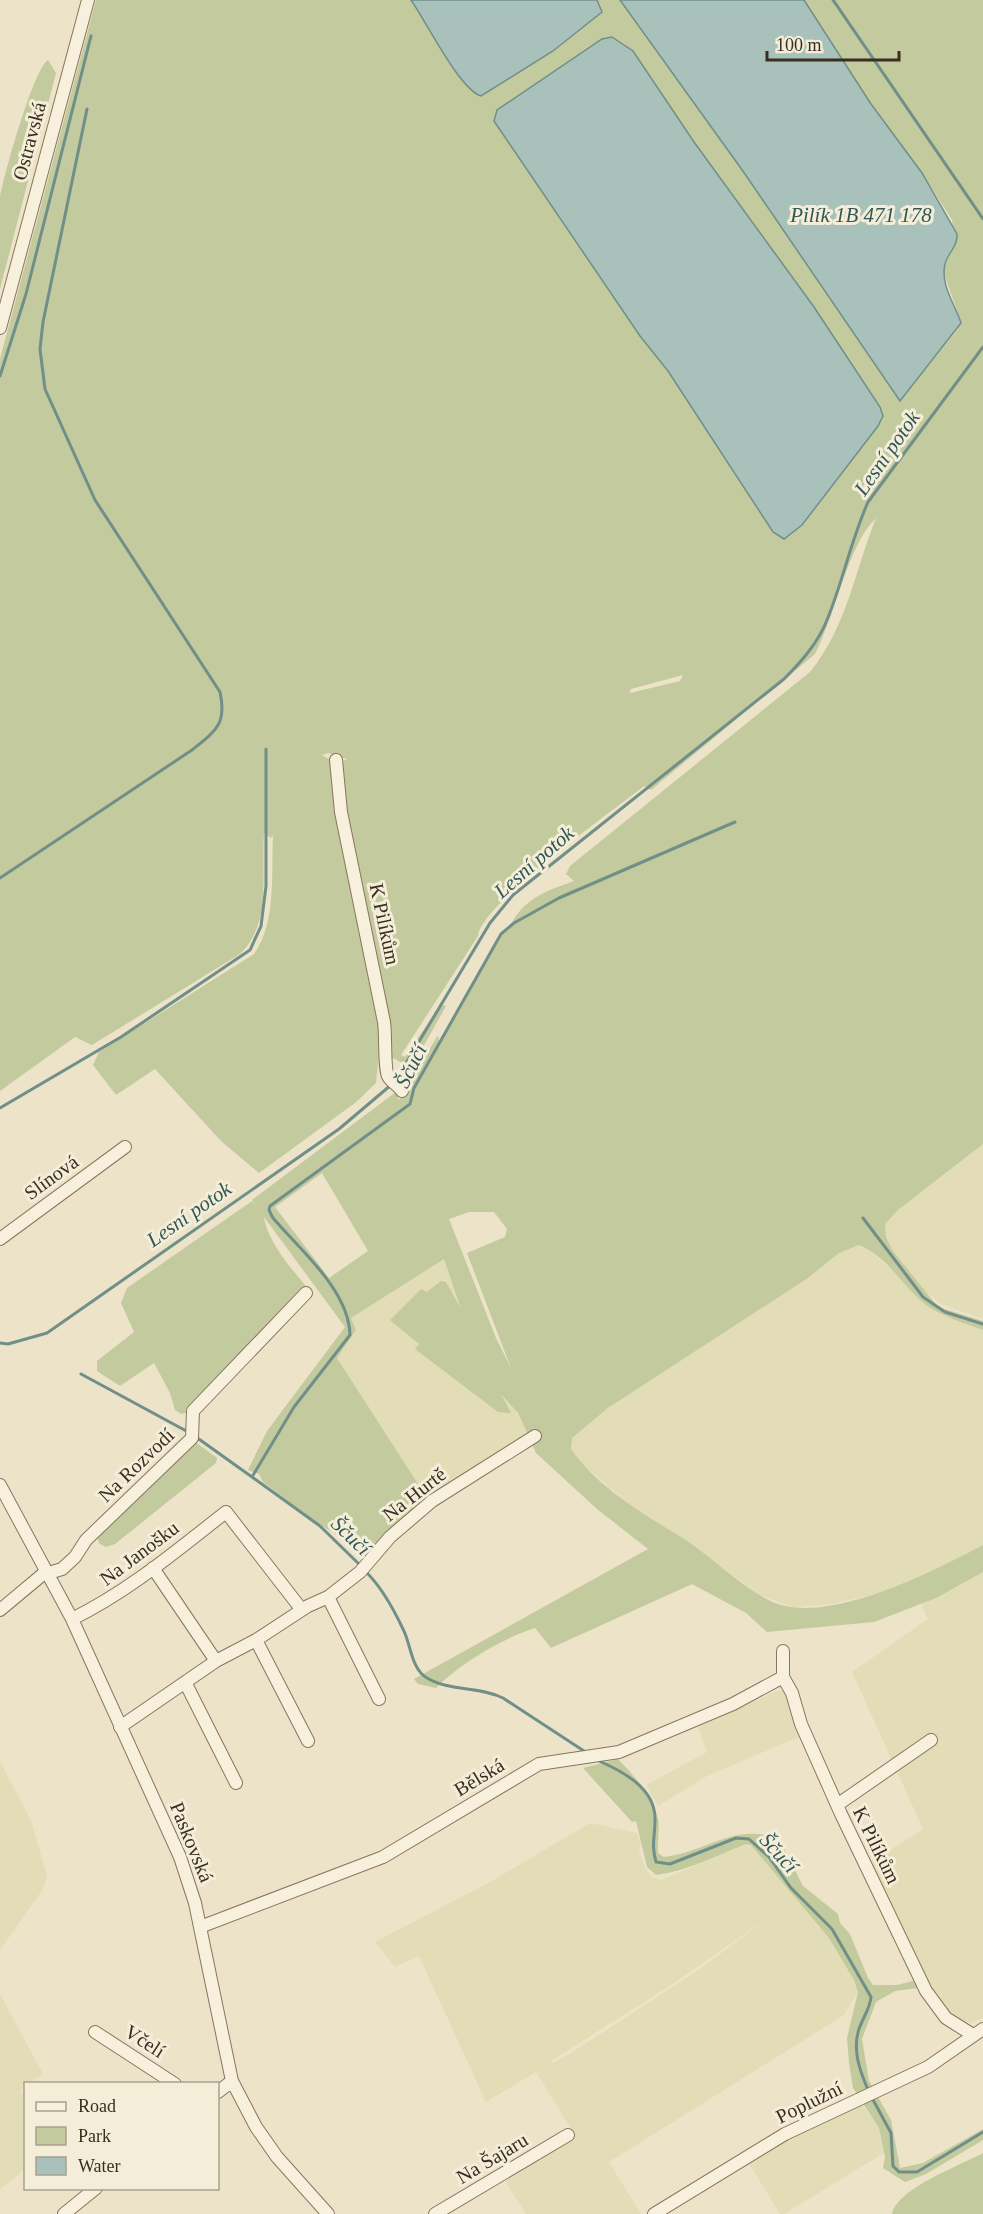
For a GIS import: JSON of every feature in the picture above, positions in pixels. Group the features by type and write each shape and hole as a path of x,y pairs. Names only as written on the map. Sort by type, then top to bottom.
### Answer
{"street":[{"name":"Ostravská","path":"0,328 88,0"},
{"name":"K Pilíkům","path":"336,760 341,812 377,977 387,1041 386,1065 397,1085"},
{"name":"Slínová","path":"0,1239 125,1146"},
{"name":"Na Rozvodí","path":"0,1610 28,1586 62,1569 75,1557 86,1540 192,1438 193,1411 306,1293"},
{"name":"Na Hurtě","path":"120,1727 216,1661 328,1597 363,1568 390,1537 432,1501 535,1436"},
{"name":"Paskovská","path":"0,1485 72,1619 180,1857 200,1926 232,2081 256,2127 277,2157 328,2214"},
{"name":"Na Janošku","path":"72,1619 106,1602 226,1512 302,1610"},
{"path":"153,1568 216,1661"},
{"path":"328,1597 380,1699"},
{"path":"256,1640 308,1741"},
{"name":"K Pilíkům","path":"783,1651 783,1677 837,1805 926,1991 946,2018 978,2032"},
{"name":"Bělská","path":"200,1926 383,1857 539,1764 619,1752 733,1704 783,1677"},
{"path":"185,1682 236,1783"},
{"path":"837,1805 931,1740"},
{"name":"Včelí","path":"95,2032 172,2082"},
{"name":"Poplužní","path":"654,2214 785,2134 928,2067 978,2032"},
{"path":"219,2091 232,2081"},
{"name":"Na Šajaru","path":"435,2214 568,2135"},
{"path":"64,2214 94,2190"}],"shaded area":[{"path":"983,1144 983,1319 941,1304 925,1291 893,1251 886,1237 885,1224 898,1210"},
{"path":"859,1245 867,1248 902,1279 926,1305 947,1317 983,1330 983,1545 924,1576 876,1594 827,1605 792,1607 758,1594 691,1544 630,1505 580,1462 571,1449 572,1438 608,1408 808,1278 839,1253"},
{"path":"444,1258 528,1436 429,1501 337,1358 356,1330 351,1318"},
{"path":"983,1572 983,2018 970,2023 960,2021 933,1996 871,1863 923,1829 852,1672 928,1619 921,1604"},
{"path":"779,1690 785,1693 799,1737 707,1776 658,1806 646,1785 707,1752 698,1727"},
{"path":"0,1761 31,1821 47,1876 43,1889 0,1950"},
{"path":"590,1823 637,1833 641,1845 639,1851 645,1868 653,1878 661,1880 746,1844 751,1845 829,1938 854,1980 858,1992 844,2015 609,2162 641,2214 526,2214 505,2181 575,2135 536,2072 486,2102 419,1956 395,1967 375,1942 490,1882","holes":["772,1915 700,1969 568,2055 553,2063 551,2061 674,1983"]},
{"path":"0,1994 43,2074 31,2082 24,2082 24,2088 18,2093 24,2092 24,2170 0,2189"},
{"path":"861,2103 879,2128 884,2153 784,2214 780,2214 747,2160 805,2126"}],"green space":[{"path":"96,0 411,0 418,9 600,6 597,0 620,0 745,174 900,401 958,329 959,316 944,274 945,265 955,246 952,220 922,173 871,104 804,0 983,0 983,1144 898,1210 885,1224 886,1237 893,1251 938,1307 983,1321 983,1330 946,1316 926,1305 878,1256 859,1245 839,1253 808,1278 608,1408 572,1438 571,1449 594,1476 608,1488 695,1547 749,1588 773,1602 796,1608 822,1607 851,1601 910,1581 983,1545 983,1572 936,1598 874,1622 767,1632 746,1613 692,1584 551,1648 535,1628 523,1632 469,1661 436,1688 418,1684 414,1679 648,1549 597,1509 536,1453 518,1413 501,1394 511,1413 498,1412 415,1349 419,1344 390,1320 421,1289 427,1292 441,1281 446,1282 461,1309 444,1259 351,1318 356,1330 337,1358 429,1501 395,1532 375,1545 363,1545 349,1541 333,1533 263,1482 259,1474 248,1470 267,1431 345,1327 264,1217 275,1245 307,1287 189,1412 181,1414 175,1410 170,1393 154,1363 120,1386 97,1371 97,1361 134,1332 121,1303 127,1288 252,1201 258,1208 252,1200 396,1092 399,1100 438,1035 439,1042 502,935 525,906 544,893 574,881 566,874 570,866 810,672 823,655 842,617 876,518 857,545 815,654 651,790 644,786 550,858 523,881 484,922 478,936 401,1055 405,1057 441,1004 446,1006 404,1081 396,1075 404,1064 391,1057 343,814 341,762 347,759 328,753 322,755 332,761 335,780 332,782 382,1021 376,1083 355,1103 259,1173 221,1141 155,1069 116,1095 93,1065 99,1052 254,954 261,941 270,912 273,835 271,838 264,833 263,898 257,928 250,942 240,954 92,1045 75,1037 0,1091 0,359","holes":["602,39 633,51 694,142 814,307 880,407 883,416 878,426 802,525 773,532 668,371 640,336 494,121","683,675 680,681 630,693 631,689","322,1173 368,1251 329,1278 275,1207","469,1212 494,1212 507,1229 505,1237 467,1253 511,1368 496,1338 449,1219"]},
{"path":"48,60 56,73 0,289 0,197 27,102"},
{"path":"194,1441 217,1458 216,1463 115,1544 106,1547 100,1544 95,1534"},
{"path":"618,1759 652,1802 659,1822 658,1853 664,1857 680,1854 734,1836 748,1834 779,1838 803,1886 838,1914 840,1923 850,1934 873,1985 897,1985 913,1981 918,1988 895,1991 876,2002 862,2039 869,2081 891,2120 900,2168 923,2163 983,2129 983,2140 926,2174 905,2182 883,2168 885,2157 879,2128 853,2088 849,2063 847,2038 858,1992 854,1980 829,1938 751,1845 746,1844 690,1867 656,1875 647,1867 636,1821 632,1822 583,1768"},
{"path":"983,2153 983,2214 892,2214 905,2195 945,2171"}],"water":[{"path":"411,0 597,0 602,12 553,51 481,96 472,91 453,68"},
{"name":"Pilík 1B 471 178","path":"620,0 804,0 871,104 922,173 957,234 956,242 946,260 944,272 946,287 961,323 900,401 745,174"},
{"path":"612,37 633,51 694,142 814,307 880,407 883,416 878,426 802,525 784,539 773,532 668,371 640,336 494,121 497,110 602,39"}],"waterway":[{"path":"833,0 983,219"},
{"path":"0,376 26,294 91,36"},
{"path":"0,878 192,750 218,726 222,712 220,692 95,500 45,389 40,349 43,322 87,109"},
{"name":"Lesní potok","path":"396,1080 490,923 513,895 784,679 797,666 819,637 827,620 868,502 983,347"},
{"path":"0,1108 121,1037 250,950 261,926 266,886 266,749"},
{"name":"Ščučí","path":"361,1566 320,1526 252,1477 294,1407 350,1335 348,1318 332,1287 309,1257 273,1218 269,1210 270,1206 410,1104 414,1088 501,934 514,923 559,898 735,822"},
{"name":"Lesní potok","path":"0,1343 8,1344 47,1333 339,1129 391,1085"},
{"path":"863,1218 923,1297 945,1312 983,1324"},
{"path":"81,1374 190,1433"},
{"path":"196,1437 252,1477"},
{"name":"Ščučí","path":"365,1571 381,1590 395,1614 406,1635 414,1662 422,1674 446,1685 494,1694 503,1698 587,1753"},
{"name":"Ščučí","path":"597,1760 627,1775 644,1790 650,1799 654,1809 653,1846 656,1862 670,1864 736,1838 749,1839 769,1857 791,1888 832,1929 871,1997 859,2029 856,2045 860,2068 868,2090"},
{"name":"Ščučí","path":"871,2096 891,2133 893,2166 899,2172 917,2172 983,2132"}]}
